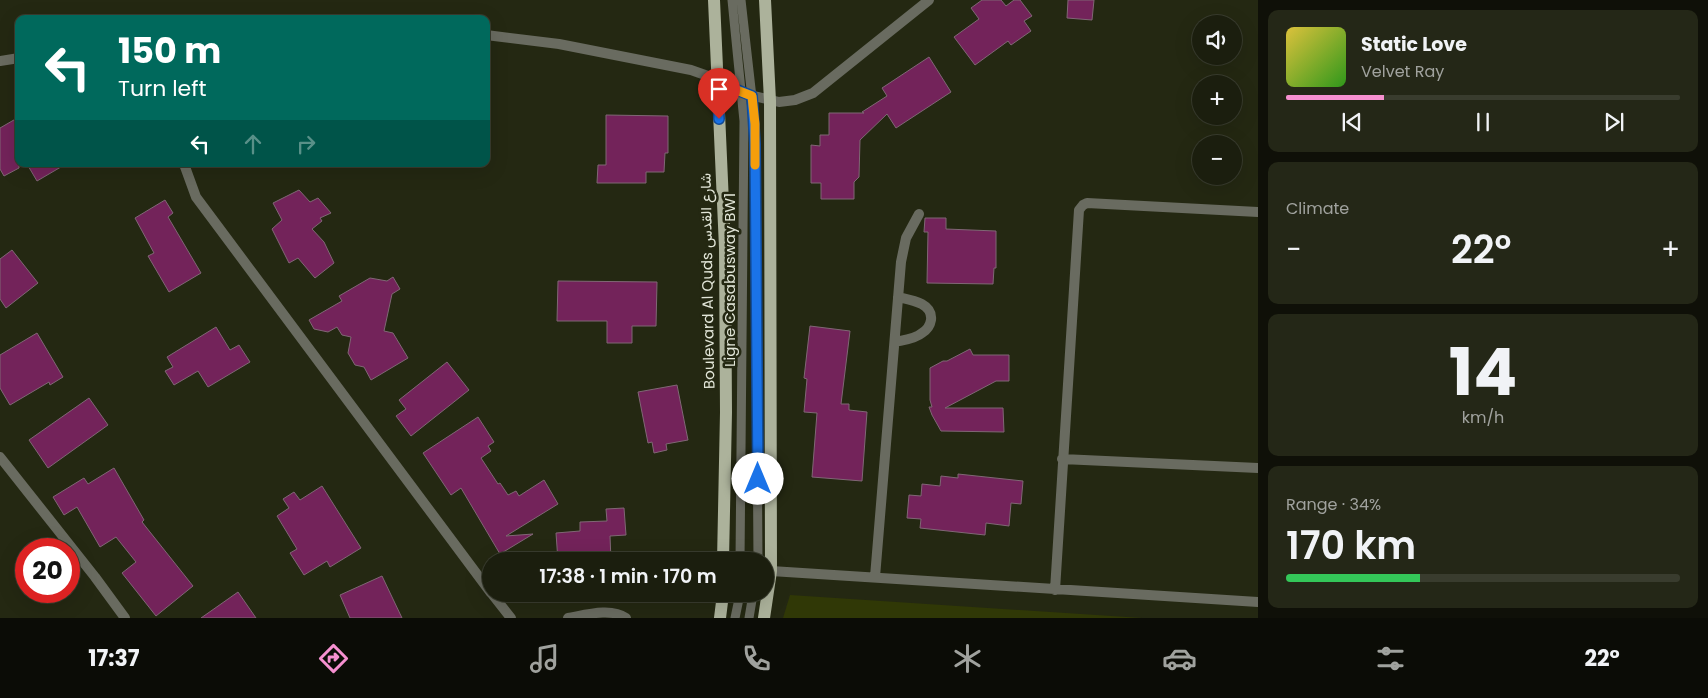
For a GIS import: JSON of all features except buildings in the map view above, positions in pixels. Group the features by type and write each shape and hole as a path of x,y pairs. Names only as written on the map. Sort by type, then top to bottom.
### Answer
{"main road":[{"name":"Boulevard Al Quds شارع القدس","path":"714,0 726,248 726,412 723,552"},
{"path":"765,0 770,101 771,552"},
{"path":"720,618 722,602"},
{"path":"764,618 766,602"}],"street":[{"path":"490,36 558,44 691,70 741,92 779,102 795,100 813,93 929,0"},
{"path":"0,61 15,59"},
{"path":"185,167 188,179 200,202 482,580"},
{"path":"1055,590 1078,218 1082,206 1087,203 1258,212"},
{"path":"875,577 903,250 911,227 919,214"},
{"path":"895,342 922,334 929,327 931,319 930,312 924,305 914,300 898,298"},
{"path":"0,457 125,618"},
{"path":"1062,460 1258,468"},
{"path":"774,571 1258,602"},
{"path":"499,602 511,618"},
{"path":"568,618 605,613 614,613 626,618"}],"lane":[{"name":"Ligne Casabusway BW1","path":"732,0 744,140 740,552"},
{"name":"Ligne Casabusway BW1","path":"741,0 755,124 758,552"},
{"path":"735,618 738,602"},
{"path":"749,618 752,602"}],"green space":[{"path":"790,595 1142,618 783,618"}],"slow traffic":[{"path":"731,88 752,96 755,124 755,165"}],"route":[{"path":"719,119 718,82 752,96 755,124 758,479"}]}
